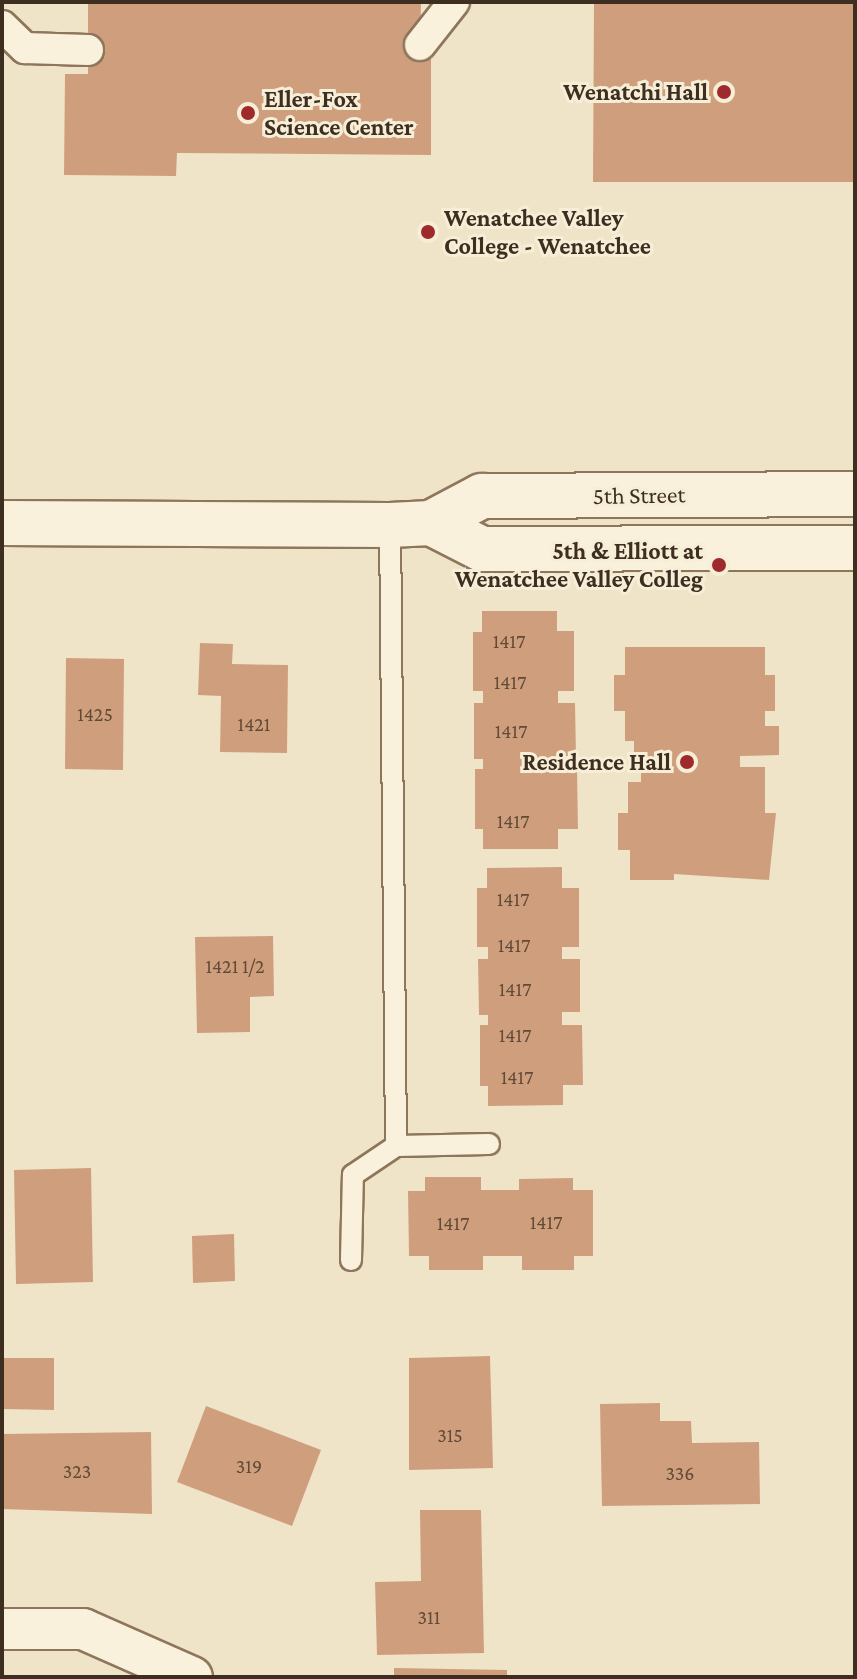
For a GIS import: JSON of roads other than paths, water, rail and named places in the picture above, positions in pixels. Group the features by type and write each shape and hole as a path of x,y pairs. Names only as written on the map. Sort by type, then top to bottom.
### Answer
{"main road":[{"name":"5th Street","path":"410,524 482,496 855,494"},
{"name":"5th Street","path":"2,523 410,524 482,549 855,548"}],"street":[{"path":"420,45 454,2"},
{"path":"2,26 25,48 88,50"},
{"path":"2,1629 83,1629 192,1677"}],"lane":[{"path":"396,1146 410,524"},
{"path":"351,1260 353,1175 396,1146 489,1144"}],"place":[{"name":"Wenatchi Hall","path":"724,92"},
{"name":"Eller-Fox Science Center","path":"248,113"},
{"name":"Wenatchee Valley College - Wenatchee","path":"428,232"},
{"name":"5th & Elliott at Wenatchee Valley Colleg","path":"719,565"},
{"name":"Residence Hall","path":"687,762"}]}
